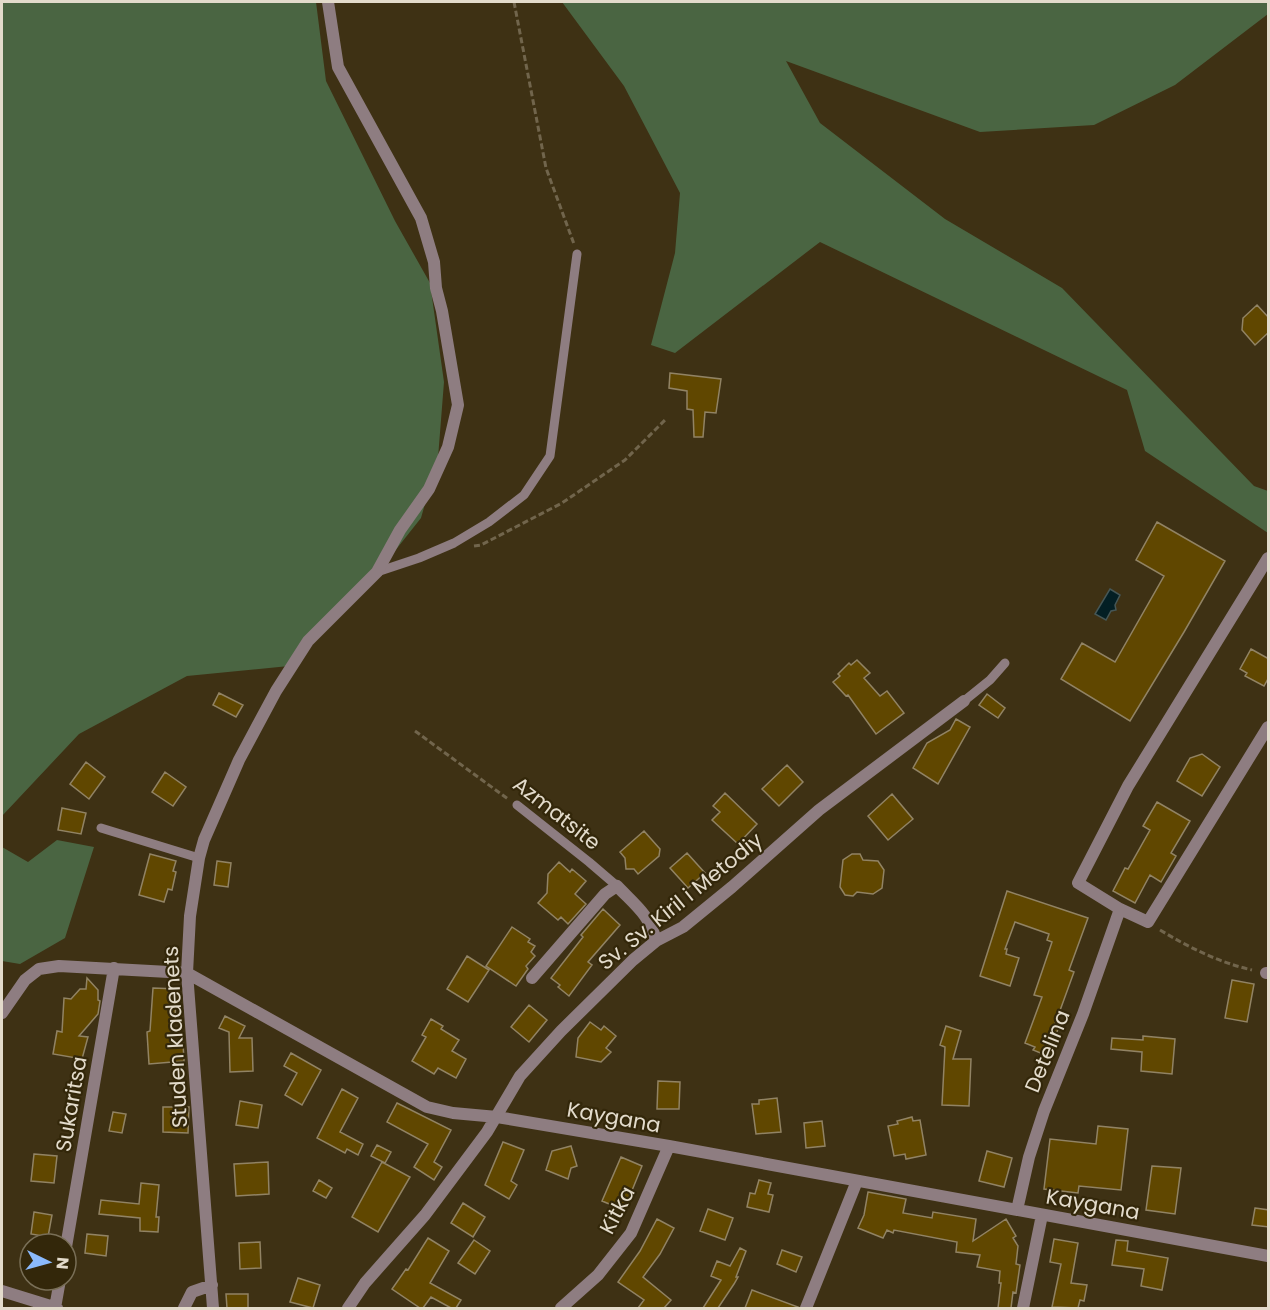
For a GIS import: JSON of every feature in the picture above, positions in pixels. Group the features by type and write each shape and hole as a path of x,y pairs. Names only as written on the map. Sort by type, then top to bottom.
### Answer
{"street":[{"name":"Studen kladenets","path":"213,1308 187,973 190,916 199,858 204,840 239,760 276,691 308,641 378,572 400,530 429,489 448,447 458,405 436,288 434,262 421,218 338,67 328,2"},
{"path":"1269,558 1128,786 1078,883 1120,909 1148,922 1269,728"},
{"name":"Sv. Sv. Kiril i Metodiy","path":"348,1308 365,1283 425,1215 497,1117 520,1076 633,960 656,941 683,927 819,810 964,701"},
{"path":"532,978 605,894 616,886"},
{"name":"Azmatsite","path":"616,886 647,916 656,941"},
{"name":"Detelina","path":"1017,1210 1029,1157 1041,1120 1083,1014 1120,909"},
{"name":"Kaygana","path":"2,1013 25,980 39,969 59,966 187,973 427,1107 669,1146 1269,1256"},
{"name":"Sukaritsa","path":"68,1232 114,968"},
{"name":"Kitka","path":"561,1308 598,1275 632,1233 669,1146"},
{"path":"806,1308 857,1181"},
{"path":"1023,1308 1042,1215"},
{"path":"184,1308 192,1292 212,1285"},
{"path":"2,1291 56,1308 58,1292"}],"lane":[{"path":"378,572 454,543 489,522 524,495 550,456 577,254"},
{"path":"964,701 990,680 1005,663"},
{"name":"Azmatsite","path":"517,805 616,886"},
{"path":"101,828 199,858"}],"path":[{"path":"514,2 546,168 577,254"},
{"path":"470,547 481,545 562,503 625,460 667,418"},
{"name":"Azmatsite","path":"415,731 517,805"},
{"path":"1148,922 1200,953 1227,964 1267,973"}],"green space":[{"path":"2,2 316,2 326,81 395,221 430,283 444,382 438,458 421,518 364,590 289,666 187,676 79,734 2,816"},
{"path":"562,2 1268,2 1268,14 1175,85 1094,125 980,132 786,61 820,123 945,219 1062,288 1254,486 1268,491 1268,533 1145,451 1127,390 820,242 675,353 651,345 675,253 680,193 624,86"},
{"path":"57,840 94,847 65,938 20,964 2,961 2,847 28,862"}],"water":[{"path":"1110,589 1120,595 1115,605 1116,610 1111,611 1106,620 1095,614"}],"building":[{"path":"1257,305 1269,318 1269,332 1255,345 1242,330 1243,318"},
{"path":"670,373 721,379 716,413 705,412 703,437 694,437 693,410 687,409 687,391 669,388"},
{"path":"1157,522 1225,561 1130,721 1061,679 1082,643 1115,662 1164,576 1136,560"},
{"path":"1251,649 1269,659 1269,677 1264,686 1245,676 1247,673 1240,669"},
{"path":"857,660 870,673 864,678 880,696 887,691 904,713 876,734 848,695 846,696 833,682 849,663 851,665"},
{"path":"219,693 243,705 236,717 213,705"},
{"path":"987,694 1005,708 998,718 979,705"},
{"path":"956,719 970,727 938,784 913,768 927,743 950,730"},
{"path":"1202,754 1220,767 1202,796 1177,781 1190,758"},
{"path":"86,762 105,777 89,799 70,784"},
{"path":"787,765 803,782 779,806 762,789"},
{"path":"165,772 186,787 173,806 152,792"},
{"path":"725,793 757,824 738,844 712,820 720,812 713,806"},
{"path":"892,794 913,819 888,840 868,816"},
{"path":"1157,802 1190,821 1171,853 1176,856 1161,882 1150,875 1135,903 1113,891 1150,830 1143,826"},
{"path":"62,808 86,813 81,834 58,830"},
{"path":"644,831 660,849 659,856 638,874 634,869 626,869 625,858 620,852"},
{"path":"687,853 705,873 688,888 670,868"},
{"path":"150,854 176,861 172,890 168,889 164,902 139,895"},
{"path":"852,854 860,854 863,860 878,861 884,870 882,888 873,894 857,892 853,896 845,895 840,887 843,860"},
{"path":"217,861 231,863 228,887 214,885"},
{"path":"559,862 570,872 572,869 586,881 575,894 586,904 568,924 561,917 558,920 538,903 547,893 548,874"},
{"path":"1007,891 1088,918 1069,970 1074,972 1054,1027 1058,1029 1048,1056 1033,1050 1035,1047 1025,1043 1042,997 1034,995 1052,942 1047,940 1049,934 1015,922 1005,949 1007,949 1006,954 1019,958 1010,986 980,976"},
{"path":"603,909 620,925 588,962 592,965 569,996 551,978 583,937 581,935"},
{"path":"512,927 530,939 528,942 535,946 531,952 535,956 526,966 528,969 516,986 486,966"},
{"path":"467,956 489,970 468,1002 447,989"},
{"path":"87,978 98,990 100,1001 98,1014 79,1036 88,1037 82,1059 53,1054 57,1031 62,1032 64,998 71,999 80,989 86,989"},
{"path":"1232,980 1254,984 1247,1022 1225,1018"},
{"path":"153,988 177,989 175,1015 172,1014 174,1044 183,1043 184,1061 149,1064 147,1032 150,1031"},
{"path":"529,1005 547,1020 529,1042 511,1027"},
{"path":"225,1016 245,1026 239,1038 252,1038 253,1071 230,1072 229,1032 219,1028"},
{"path":"431,1019 443,1026 441,1029 459,1040 452,1051 466,1059 456,1078 438,1068 434,1074 412,1061 426,1037 422,1035"},
{"path":"590,1022 601,1030 604,1026 616,1036 606,1048 611,1052 601,1062 576,1057 578,1038"},
{"path":"946,1026 961,1031 953,1059 971,1059 969,1106 942,1105 945,1047 940,1045"},
{"path":"1143,1036 1175,1039 1172,1074 1141,1071 1142,1052 1111,1049 1112,1038 1143,1040"},
{"path":"291,1053 321,1070 302,1105 285,1095 297,1073 284,1066"},
{"path":"658,1081 680,1082 679,1109 657,1109"},
{"path":"342,1089 358,1098 340,1132 363,1144 358,1155 347,1149 345,1153 317,1138"},
{"path":"777,1098 781,1132 756,1134 752,1104 759,1104 759,1100"},
{"path":"240,1101 262,1105 258,1128 236,1125"},
{"path":"397,1103 451,1130 434,1162 442,1167 434,1180 414,1167 428,1144 387,1122"},
{"path":"163,1107 189,1107 188,1133 163,1132"},
{"path":"113,1112 126,1114 122,1133 109,1131"},
{"path":"912,1117 913,1121 920,1120 926,1155 906,1159 905,1154 894,1156 888,1126"},
{"path":"822,1121 825,1146 806,1148 804,1123"},
{"path":"1098,1126 1128,1129 1121,1190 1079,1186 1078,1193 1044,1189 1050,1139 1096,1144"},
{"path":"503,1142 524,1150 511,1181 517,1185 509,1199 485,1185"},
{"path":"377,1145 391,1152 385,1163 371,1156"},
{"path":"571,1146 577,1166 571,1168 568,1179 546,1170 552,1151"},
{"path":"987,1151 1012,1158 1004,1187 979,1181"},
{"path":"34,1154 57,1156 54,1183 31,1181"},
{"path":"621,1157 642,1166 624,1210 602,1201"},
{"path":"268,1162 269,1194 236,1196 234,1164"},
{"path":"382,1162 410,1177 378,1232 352,1217"},
{"path":"1152,1166 1181,1168 1175,1214 1146,1210"},
{"path":"319,1180 332,1188 326,1198 313,1191"},
{"path":"759,1180 771,1183 768,1194 773,1195 769,1212 747,1207 750,1193 755,1194"},
{"path":"141,1183 159,1185 156,1217 159,1217 158,1232 140,1231 140,1218 99,1214 101,1200 139,1204"},
{"path":"868,1192 906,1199 903,1213 932,1218 933,1212 976,1219 973,1241 1006,1219 1016,1236 1013,1238 1018,1246 1016,1264 1020,1265 1016,1293 1013,1292 1011,1308 998,1308 1000,1271 977,1267 980,1255 956,1252 957,1242 894,1230 893,1233 887,1230 883,1238 858,1228 864,1215"},
{"path":"463,1203 485,1217 473,1237 451,1223"},
{"path":"1255,1208 1269,1210 1269,1227 1252,1225"},
{"path":"708,1209 733,1218 725,1240 700,1231"},
{"path":"34,1212 52,1215 49,1232 31,1232"},
{"path":"657,1219 674,1228 660,1254 643,1277 671,1300 664,1308 638,1308 644,1300 618,1282 640,1251"},
{"path":"87,1234 108,1236 106,1256 85,1253"},
{"path":"428,1238 449,1251 430,1283 461,1300 456,1308 451,1308 431,1297 423,1308 420,1308 392,1289 406,1269 408,1270"},
{"path":"1054,1239 1078,1243 1071,1283 1087,1285 1084,1301 1080,1300 1078,1308 1052,1307 1061,1264 1050,1262"},
{"path":"474,1240 490,1251 475,1274 458,1263"},
{"path":"1116,1240 1128,1241 1127,1251 1168,1258 1162,1290 1141,1286 1144,1269 1112,1265"},
{"path":"260,1242 261,1268 240,1269 239,1243"},
{"path":"740,1248 746,1251 734,1284 718,1308 703,1308 721,1280 711,1276 717,1261 730,1266"},
{"path":"782,1250 802,1257 796,1272 777,1264"},
{"path":"298,1278 320,1285 313,1308 290,1302"},
{"path":"752,1290 798,1307 745,1308"},
{"path":"226,1294 248,1294 248,1308 227,1308"}]}
